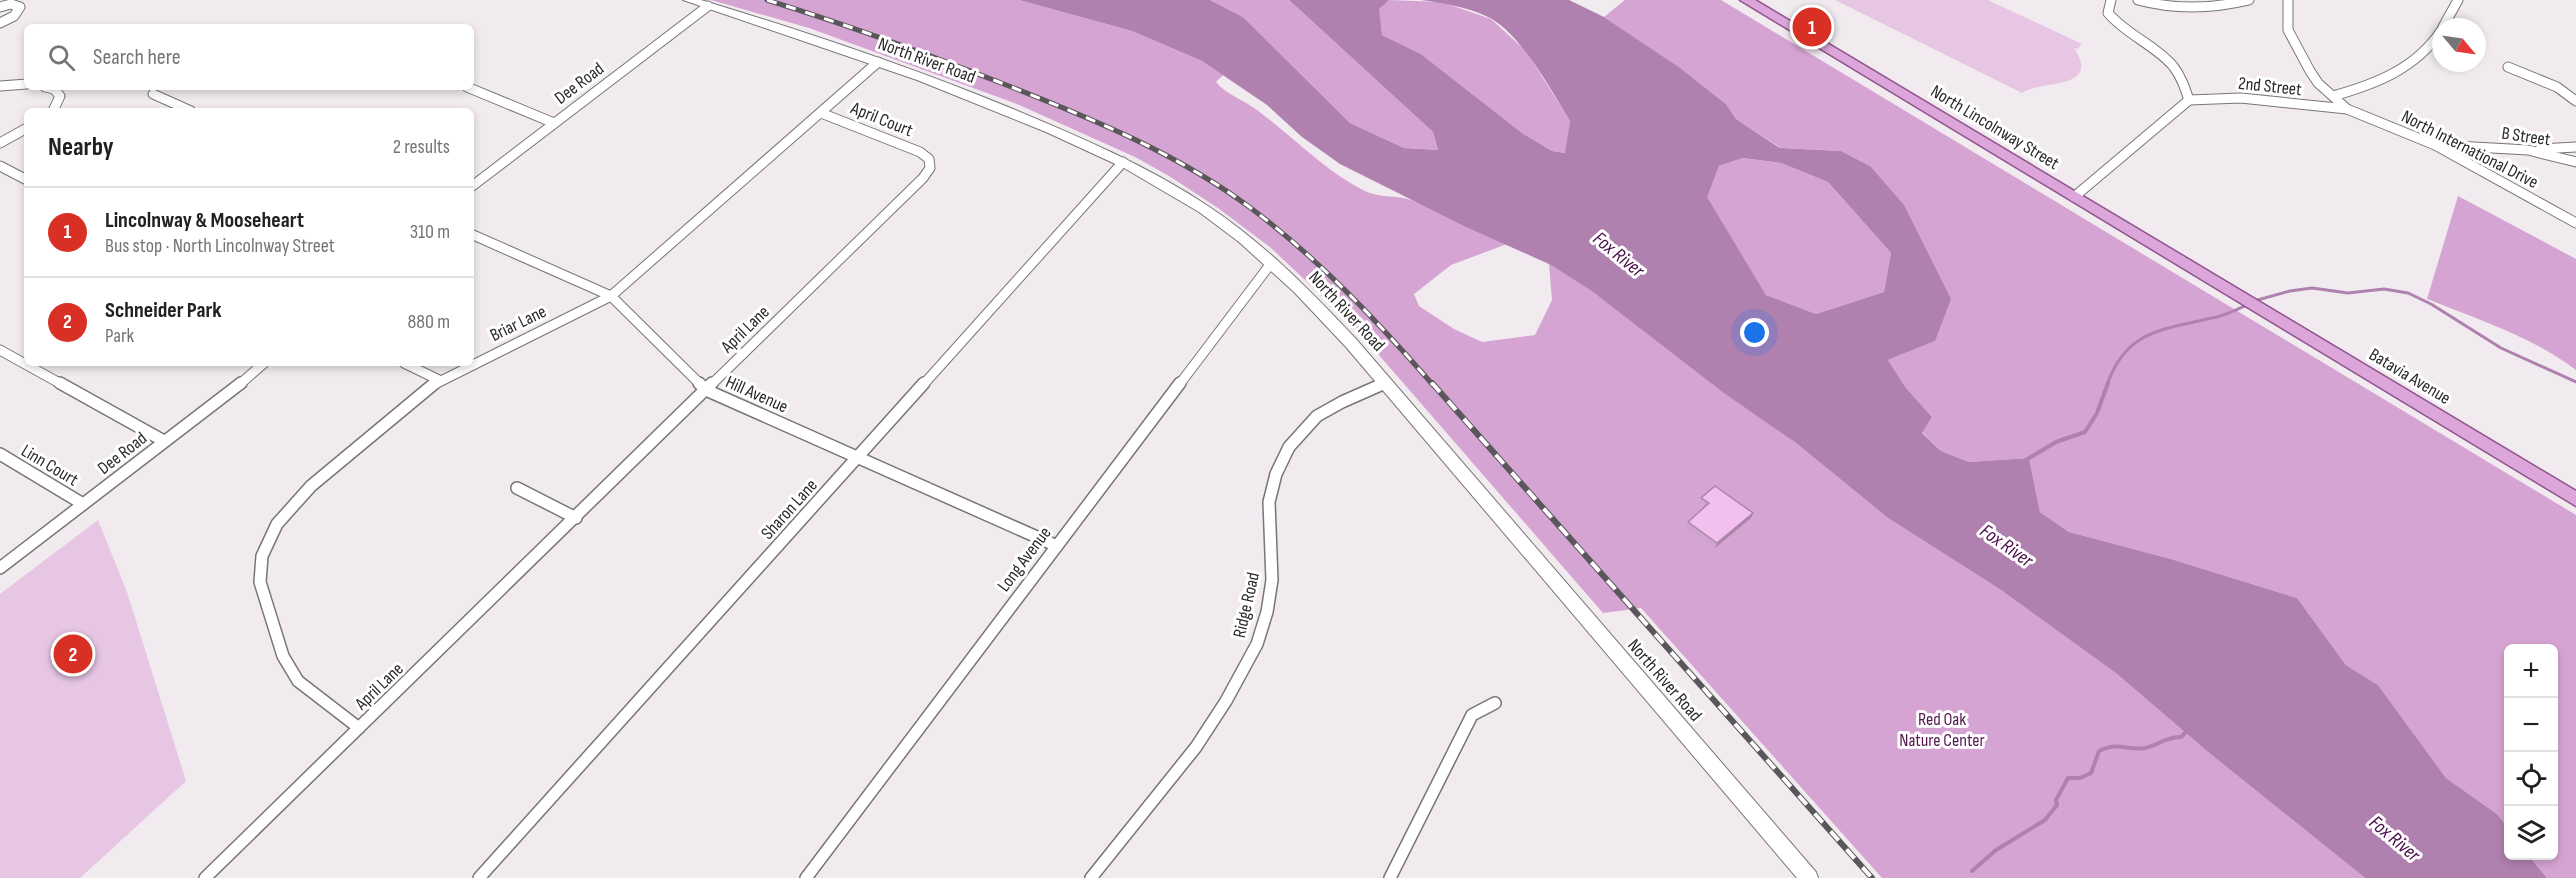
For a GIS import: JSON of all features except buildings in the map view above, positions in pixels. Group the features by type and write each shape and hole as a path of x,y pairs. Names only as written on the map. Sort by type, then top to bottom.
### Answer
{"main road":[{"name":"North River Road","path":"689,0 878,62 1020,116 1123,162 1205,210 1272,262 1322,311 1386,383 1809,878"},
{"name":"North Lincolnway Street","path":"1746,0 2223,287"},
{"name":"Batavia Avenue","path":"2223,287 2576,499"}],"street":[{"path":"2074,197 2189,100 2185,84 2175,67 2157,50 2117,26 2108,13 2111,0"},
{"path":"2138,0 2154,5 2202,7 2249,0"},
{"path":"2288,0 2288,30 2310,71 2318,83 2347,109"},
{"path":"2448,18 2458,0"},
{"path":"0,7 11,4 20,7 14,16 0,23"},
{"name":"Dee Road","path":"474,185 708,6"},
{"path":"2333,96 2370,87 2403,69 2423,53 2432,42"},
{"name":"Briar Lane","path":"474,363 611,296 878,62"},
{"path":"2508,67 2557,87 2574,97"},
{"path":"0,86 24,84"},
{"path":"54,108 60,96 55,90"},
{"path":"474,90 554,123"},
{"path":"153,94 184,108"},
{"name":"2nd Street","path":"2189,100 2258,99 2327,109 2347,109"},
{"name":"North International Drive","path":"2347,109 2435,145 2576,223"},
{"name":"April Court","path":"821,113 920,152 929,159"},
{"path":"0,143 24,130"},
{"name":"B Street","path":"2435,145 2528,150 2576,162"},
{"path":"2528,150 2576,147"},
{"name":"April Lane","path":"206,878 923,178 930,168 929,159"},
{"name":"Sharon Lane","path":"479,878 1123,162"},
{"path":"0,166 24,178"},
{"name":"Hill Avenue","path":"474,235 611,296 706,390 1056,546"},
{"name":"Long Avenue","path":"806,878 1272,262"},
{"path":"0,350 24,363"},
{"path":"29,366 164,441"},
{"name":"Dee Road","path":"0,568 261,366"},
{"path":"410,366 439,380"},
{"name":"Briar Lane","path":"359,728 311,693 290,669 283,656 260,582 262,556 277,524 297,499 439,380 468,366"},
{"name":"Ridge Road","path":"1091,878 1134,820 1174,777 1201,739 1254,650 1264,623 1273,568 1268,500 1271,484 1285,456 1303,430 1315,418 1330,408 1386,383"},
{"name":"Linn Court","path":"0,454 83,504"},
{"path":"517,488 576,518"},
{"path":"1390,878 1472,715 1495,703"}],"shaded area":[{"path":"1835,0 1988,0 2082,44 2077,49 2074,48 2081,62 2080,71 2075,78 2065,82 2030,89 2022,93"},
{"path":"98,520 127,592 186,781 80,878 0,878 0,594"}],"green space":[{"name":"Red Oak Nature Center","path":"711,0 1019,0 1132,31 1202,61 1223,75 1216,82 1224,90 1257,110 1324,165 1352,184 1372,194 1411,200 1507,244 1451,265 1414,294 1419,306 1454,329 1482,342 1535,335 1552,300 1549,264 1593,292 1796,443 1888,518 2001,590 2117,674 2208,752 2365,878 1882,878 1641,608 1603,613 1352,324 1271,248 1218,208 1135,157 1017,104 809,28"},
{"path":"1210,0 1289,0 1433,132 1438,150 1404,148 1350,123 1243,17"},
{"path":"1389,0 1442,2 1491,19 1526,51 1570,121 1566,153 1552,151 1522,133 1421,54 1382,35 1378,9"},
{"path":"1625,0 1721,0 2576,515 2576,878 2547,878 2532,860 2558,860 2558,644 2504,644 2504,823 2497,814 2446,778 2378,685 2346,665 2297,598 2171,559 2069,532 2040,512 2029,458 1969,462 1941,451 1922,432 1932,417 1906,388 1888,360 1935,341 1870,166 1841,151 1781,148 1736,119 1726,104 1679,67 1604,17"},
{"path":"1743,158 1781,163 1828,182 1891,253 1884,292 1816,314 1766,295 1706,197 1719,166"},
{"path":"2458,196 2576,259 2576,370 2523,338 2427,299"}],"water":[{"name":"Fox River","path":"1019,0 1210,0 1243,17 1350,123 1404,148 1438,150 1433,132 1289,0 1389,0 1379,9 1382,35 1421,54 1522,133 1552,151 1565,153 1570,121 1536,66 1515,39 1485,15 1457,6 1421,0 1569,0 1604,17 1679,67 1726,104 1736,119 1780,148 1841,151 1870,166 1904,205 1951,299 1935,341 1888,360 1906,388 1932,417 1922,433 1941,451 1969,462 2029,458 2040,512 2069,532 2171,559 2297,598 2346,665 2378,685 2446,778 2497,814 2504,823 2504,860 2532,860 2547,878 2365,878 2208,752 2117,674 2001,590 1888,518 1796,443 1724,393 1593,292 1549,264 1464,226 1340,164 1302,137 1267,105 1202,61 1132,31","holes":["1743,158 1781,163 1828,182 1891,253 1884,292 1816,314 1766,295 1707,197 1719,166"]}],"waterway":[{"path":"2254,301 2290,291 2312,288 2348,293 2384,289 2408,293 2431,304 2501,348 2576,382"},
{"path":"2107,385 2124,353 2148,335 2221,316 2247,305"},
{"path":"2026,460 2056,442 2085,432 2097,413 2108,383"},
{"path":"1972,871 1996,850 2045,820 2057,805 2056,800 2068,778 2080,778 2091,773 2099,751 2117,746 2145,748 2171,738 2181,737 2185,733"}],"railway":[{"path":"767,0 892,42 1045,100 1137,141 1196,172 1252,209 1301,249 1369,315 1433,385"},
{"path":"1432,383 1872,878"}],"place":[{"name":"Lincolnway & Mooseheart","path":"1812,27"},
{"name":"Schneider Park","path":"73,654"}]}
